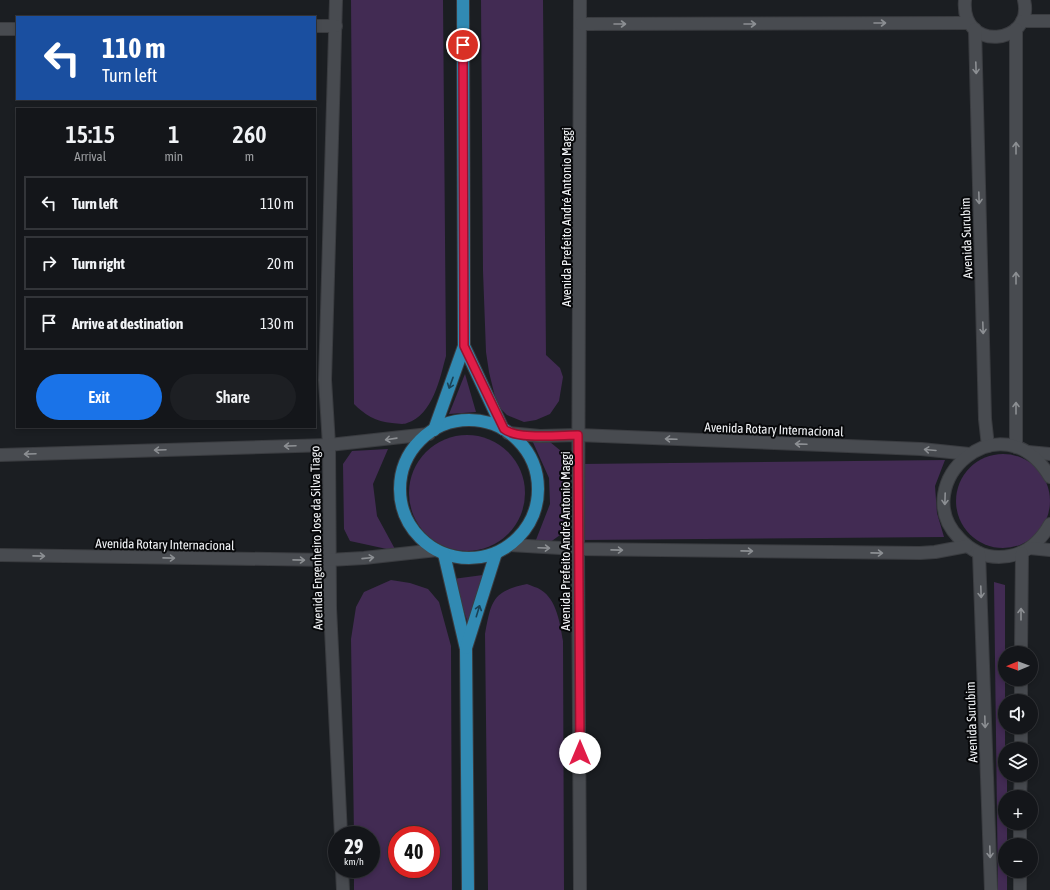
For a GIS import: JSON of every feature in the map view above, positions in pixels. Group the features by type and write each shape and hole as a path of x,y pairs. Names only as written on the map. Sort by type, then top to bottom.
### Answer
{"main road":[{"path":"431,432 464,346 463,0"},
{"path":"464,346 506,431"},
{"path":"456,421 481,421 506,431 521,443 533,463 538,485 536,508 526,529 510,545 496,553 470,559 440,552 426,543 411,526 403,506 400,484 406,463 417,444 431,432 456,421"},
{"path":"440,552 466,649 468,890"},
{"path":"466,649 496,553"}],"street":[{"name":"Avenida Engenheiro Jose da Silva Tiago","path":"336,0 325,380 329,445 330,608 340,826"},
{"name":"Avenida Prefeito André Antonio Maggi","path":"580,0 578,435 580,890"},
{"name":"Avenida Surubim","path":"966,0 966,16 972,26 985,419 988,446"},
{"path":"581,24 972,26 991,37 1009,34 1019,25 1025,12 1024,0"},
{"path":"1019,25 1050,21"},
{"path":"1016,447 1019,25"},
{"path":"316,26 336,26"},
{"path":"0,30 16,29"},
{"name":"Avenida Rotary Internacional","path":"506,431 540,436 578,435 921,449 969,454"},
{"path":"0,455 329,445 431,432"},
{"name":"Avenida Rotary Internacional","path":"1050,454 1028,452 1016,447 999,445 988,446 969,454 956,466 948,482 944,500 947,518 955,534 967,546 980,553 993,557 1008,557 1026,550 1044,535 1050,524"},
{"name":"Avenida Rotary Internacional","path":"1028,452 1043,465 1050,478"},
{"path":"510,545 578,549 920,553 935,552 967,546"},
{"path":"1021,646 1026,550"},
{"name":"Avenida Rotary Internacional","path":"1026,550 1050,550"},
{"name":"Avenida Rotary Internacional","path":"0,555 329,560 440,552"},
{"name":"Avenida Surubim","path":"980,553 991,890"},
{"path":"342,878 343,890"},
{"path":"1020,878 1020,890"}],"shaded area":[{"path":"351,0 443,0 446,356 438,385 429,404 416,419 404,424 376,419 366,414 354,404"},
{"path":"481,0 543,0 546,355 560,368 563,377 559,401 550,414 536,420 524,422 507,415 497,405 486,352 483,271"},
{"path":"465,374 476,412 449,414"},
{"path":"467,435 489,440 508,452 520,471 525,493 520,515 508,534 489,546 467,551 445,546 426,534 414,515 409,493 414,471 426,452 445,440"},
{"path":"532,440 550,442 567,456 573,498 567,530 549,543 534,545 550,504 549,478"},
{"path":"388,449 373,484 377,516 396,551 350,541 344,529 343,464 352,451"},
{"path":"1003,454 1021,457 1036,468 1047,483 1050,501 1047,519 1036,534 1021,545 1003,548 985,545 970,534 959,519 956,501 959,483 970,468 985,457"},
{"path":"945,460 935,486 937,513 944,537 582,540 580,464"},
{"path":"483,575 468,623 453,579"},
{"path":"391,580 410,583 428,589 439,602 451,646 452,890 354,890 354,878 380,878 380,826 354,826 351,639 356,607 364,592"},
{"path":"994,582 1005,585 1005,646 998,646 998,686 1005,686 1005,694 998,694 998,734 1005,734 1005,742 998,742 998,782 1007,782 1007,790 998,790 998,830 1007,830 1007,838 998,838 998,878 1007,878 1007,890 998,890"},
{"path":"527,584 541,590 551,600 557,613 563,641 564,890 488,890 485,634 492,606 500,594 515,587"}],"route":[{"path":"463,45 464,346 504,429 508,433 540,436 578,435 580,753"}]}
